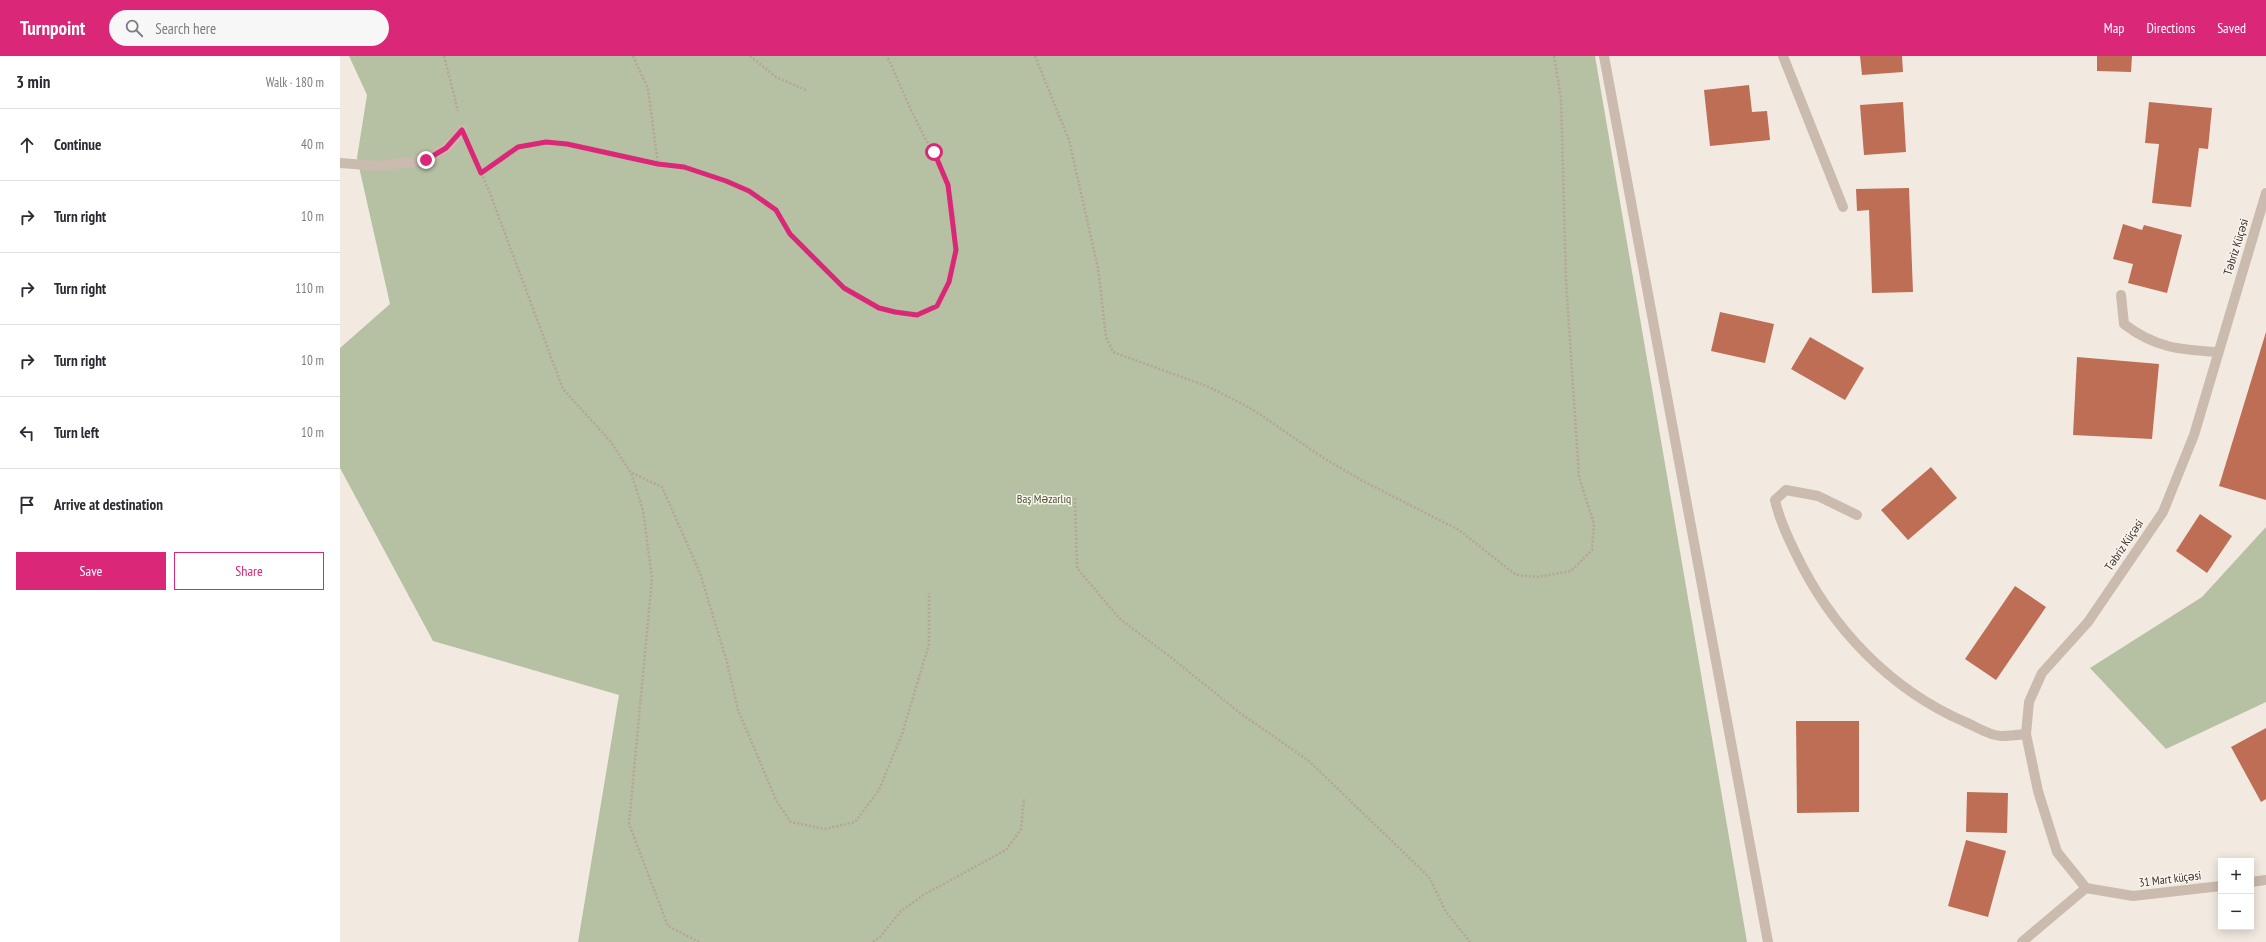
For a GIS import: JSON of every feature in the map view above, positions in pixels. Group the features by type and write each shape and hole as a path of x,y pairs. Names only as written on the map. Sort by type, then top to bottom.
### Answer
{"street":[{"path":"1604,56 1768,942"},
{"path":"1784,56 1843,207"},
{"path":"340,163 380,166 426,160 446,148 462,130"},
{"name":"Təbriz Küçəsi","path":"2086,888 2057,852 2038,792 2026,734 2029,702 2042,673 2088,622 2162,512 2194,435 2266,193"},
{"path":"2121,295 2124,324 2135,333 2178,350 2218,352"},
{"path":"1857,515 1818,496 1792,491 1786,490 1776,500 1779,517 1805,572 1833,617 1868,656 1905,688 1940,711 2000,736 2026,734"},
{"path":"2254,882 2266,880"},
{"name":"31 Mart küçəsi","path":"2086,888 2133,896 2218,886"},
{"path":"2022,942 2086,888"}],"path":[{"path":"444,56 462,130 481,173 563,389 611,442 631,473 643,510 652,578 629,824 668,926 699,942"},
{"path":"633,56 648,89 658,164"},
{"path":"750,56 776,77 808,91"},
{"path":"481,173 518,147 546,142 567,144 658,164 684,167 726,181 749,191 776,210 790,234 844,288 879,308 917,315 937,306 949,282 956,250 948,185 903,93 887,56"},
{"path":"1035,56 1069,140 1098,268 1106,337 1113,352 1188,379 1223,394 1252,410 1325,459 1363,481 1459,530 1516,575 1537,577 1571,571 1592,550 1594,524 1579,477 1566,281 1561,98 1554,56"},
{"path":"631,473 662,487 700,573 727,662 738,710 777,802 791,822 825,829 854,822 879,790 902,734 929,644 929,592"},
{"path":"1076,498 1077,568 1120,619 1240,713 1309,761 1430,876 1446,912 1470,942"},
{"path":"873,942 881,936 900,911 919,898 1006,850 1021,829 1024,798"}],"green space":[{"name":"Baş Məzarlıq","path":"349,56 1595,56 1747,942 578,942 619,695 433,641 340,468 340,348 390,304 357,158 367,95"},
{"path":"2266,527 2266,702 2166,749 2090,668 2202,597"}],"building":[{"path":"1860,56 1902,56 1903,72 1862,75"},
{"path":"2097,56 2132,56 2131,72 2097,71"},
{"path":"1749,85 1752,112 1767,111 1770,140 1710,146 1704,90"},
{"path":"1903,102 1906,152 1864,155 1860,105"},
{"path":"2149,102 2212,108 2208,149 2199,148 2191,207 2152,203 2159,144 2145,143"},
{"path":"1909,188 1913,292 1872,293 1869,210 1857,211 1856,189"},
{"path":"2123,224 2142,230 2144,225 2182,235 2167,293 2128,283 2133,264 2113,259"},
{"path":"1720,312 1774,324 1765,363 1711,351"},
{"path":"2266,332 2266,500 2219,486"},
{"path":"1810,337 1864,368 1845,400 1791,369"},
{"path":"2077,357 2159,364 2152,439 2073,435"},
{"path":"1931,467 1957,498 1908,540 1881,510"},
{"path":"2200,514 2232,536 2207,573 2176,551"},
{"path":"2015,586 2046,607 1996,680 1965,659"},
{"path":"1796,721 1859,721 1859,812 1797,813"},
{"path":"2266,728 2266,799 2261,802 2231,747"},
{"path":"1967,792 2008,793 2007,833 1966,832"},
{"path":"1966,840 2006,851 1988,917 1948,906"}],"route":[{"path":"426,160 446,148 462,130 481,173 518,147 546,142 567,144 634,157 658,164 684,167 726,181 749,191 776,210 790,234 818,264 844,288 879,308 917,315 937,306 949,282 956,250 953,211 948,185 934,152"}]}
